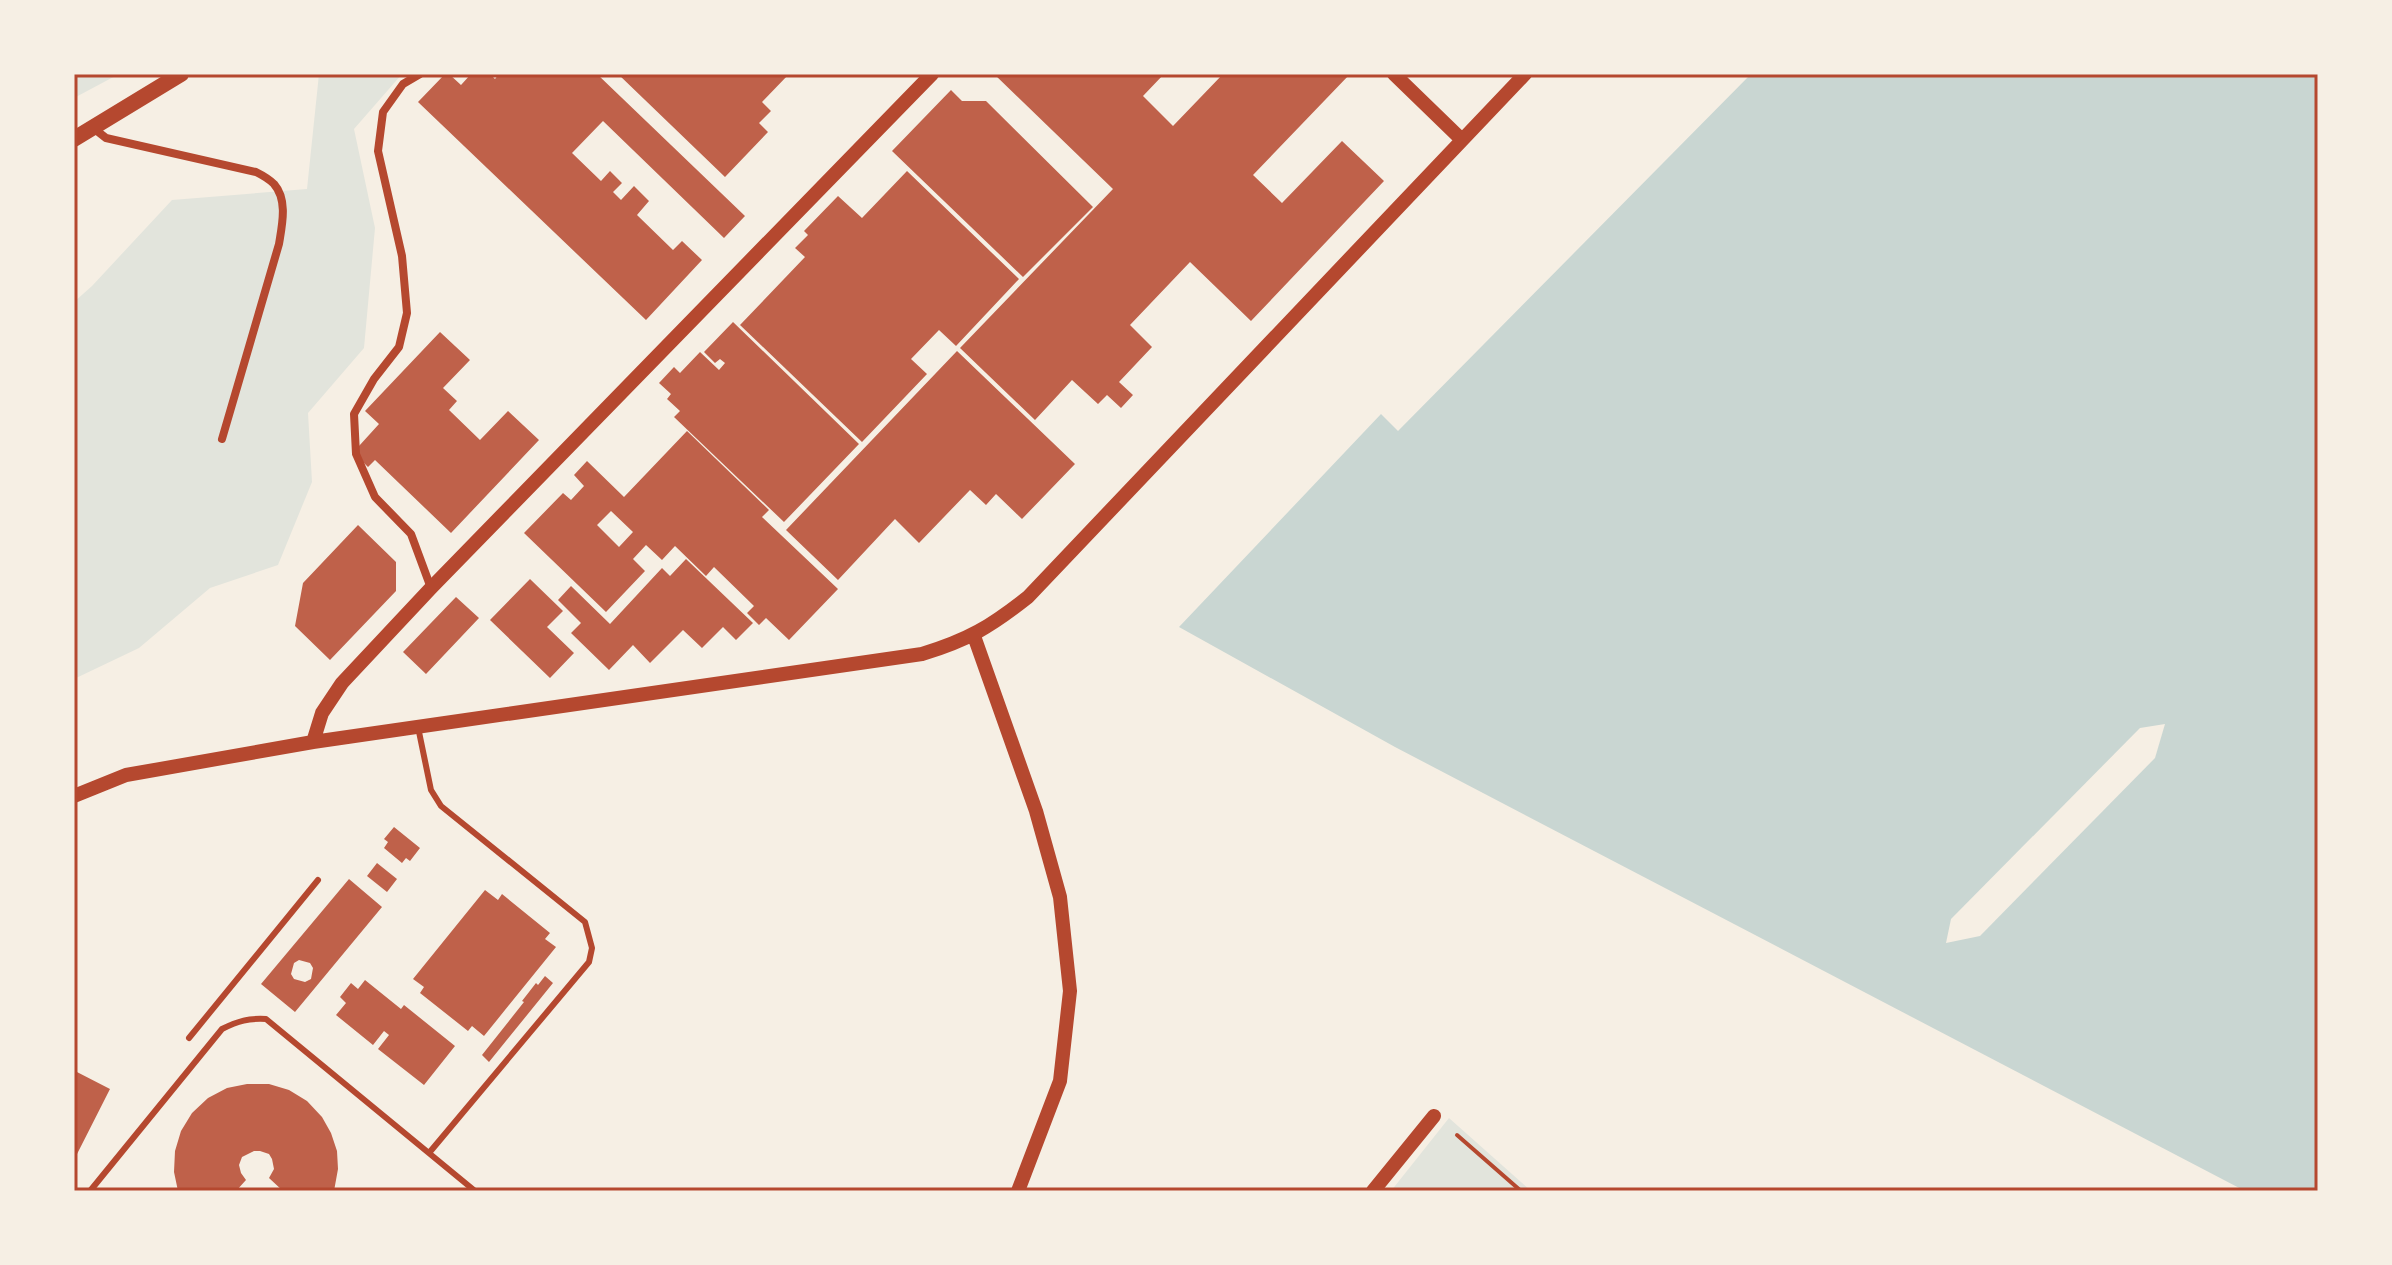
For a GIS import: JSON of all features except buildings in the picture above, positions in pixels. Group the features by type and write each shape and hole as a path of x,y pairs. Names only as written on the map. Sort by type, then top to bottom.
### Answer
{"main road":[{"path":"74,139 181,74"}],"street":[{"path":"420,74 403,84 383,112 378,151 402,256 407,313 399,347 374,379 354,414 356,454 375,497 411,534 431,588"},
{"path":"313,742 322,713 342,683 932,74"},
{"path":"1394,74 1461,139"},
{"path":"74,796 126,775 313,742 922,654 974,636 1028,597 1518,77"},
{"path":"92,127 106,138 256,172 275,184 282,201 284,219 279,244 222,439"},
{"path":"974,636 1036,811 1060,897 1070,991 1060,1081 1018,1191"},
{"path":"1373,1191 1434,1116"}],"lane":[{"path":"418,727 431,790 441,806 585,922 592,948 589,962 429,1153"},
{"path":"189,1038 318,880"},
{"path":"90,1191 222,1029 249,1018 266,1019 475,1191"}],"path":[{"path":"1457,1135 1521,1191"}],"shaded area":[{"path":"74,74 119,74 74,98"},
{"path":"319,74 402,74 354,129 375,228 364,348 308,413 312,482 278,565 210,588 139,648 74,679 74,302 172,200 307,189"},
{"path":"1751,74 2318,74 2318,1191 2245,1191 1395,747 1179,627 1381,414 1398,431"},
{"path":"1449,1118 1531,1191 1391,1191"}],"pier":[{"path":"2165,724 2155,758 1980,936 1946,943 1951,919 2140,728"}]}
